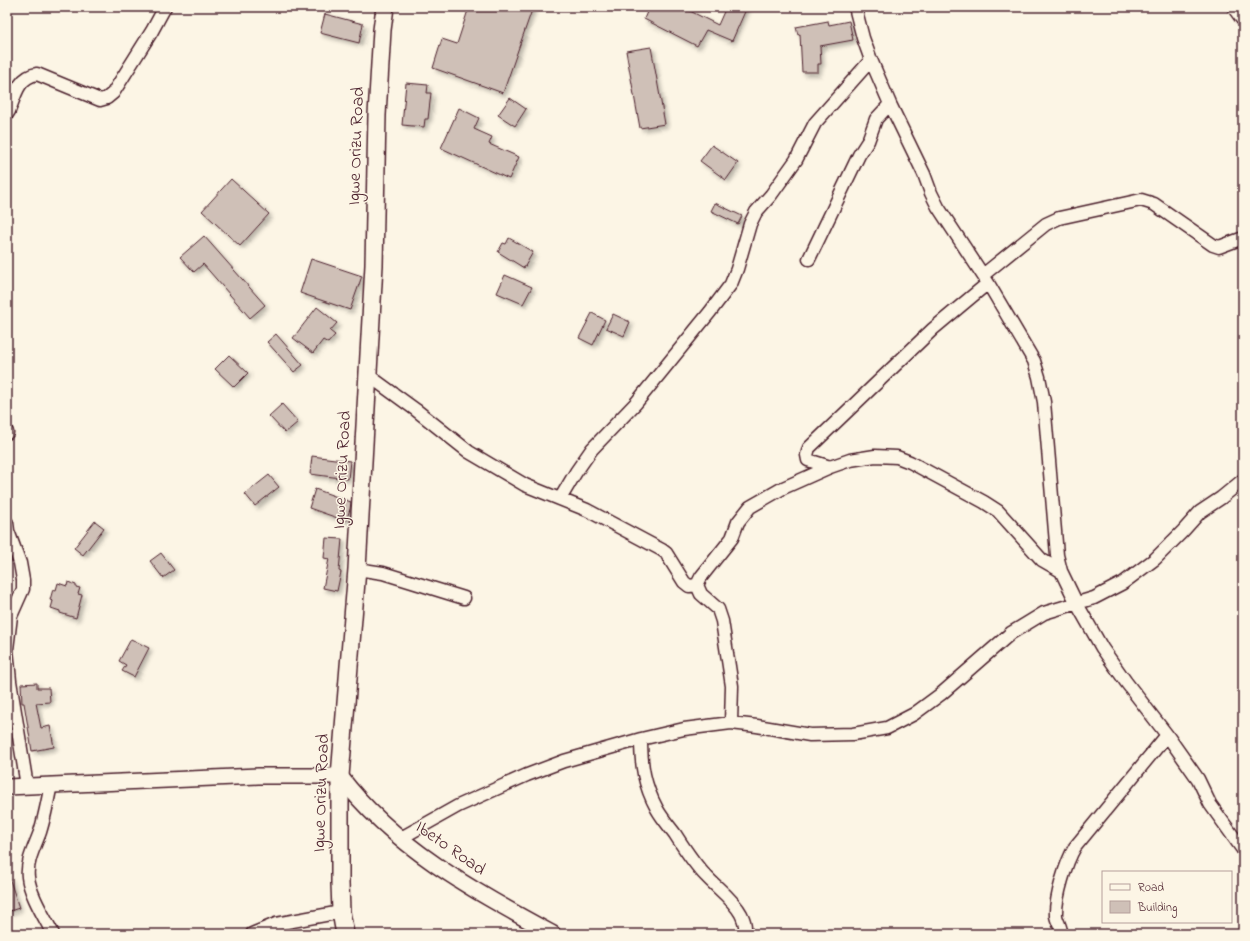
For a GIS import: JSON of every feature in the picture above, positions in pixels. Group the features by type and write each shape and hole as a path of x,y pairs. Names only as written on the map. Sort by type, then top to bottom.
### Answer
{"main road":[{"name":"Igwe Orizu Road","path":"345,934 341,912 340,883 340,776 357,569 374,265 378,107 382,30 385,7"}],"street":[{"path":"7,114 18,87 30,75 37,74 100,100 107,98 113,93 121,81 165,7"},
{"path":"855,7 862,38 871,60 938,207 986,279 1034,361 1044,402 1057,555 1061,571 1076,604 1102,648 1126,682 1168,735 1198,779 1210,804 1243,850"},
{"path":"1234,7 1243,18"},
{"path":"560,499 592,449 636,403 731,284 750,224 756,212 771,195 796,160 815,123 871,60"},
{"path":"809,258 859,155 868,141 876,119 890,104"},
{"path":"830,467 808,460 807,456 809,448 933,329 1046,224 1059,218 1142,200 1154,204 1212,245 1219,247 1243,238"},
{"path":"368,375 416,410 469,452 525,485 587,510 662,550 666,553 684,582 689,586 697,585"},
{"path":"731,723 732,686 722,621 718,609 700,594 697,585 701,577 732,538 738,522 750,508 782,488 850,460 875,456 897,457 910,462 998,511 1042,560 1061,571"},
{"path":"401,838 458,806 527,775 564,761 684,728 731,723 810,734 853,734 887,728 914,714 941,694 1011,633 1044,613 1094,598 1123,583 1155,559 1200,512 1243,480"},
{"path":"7,528 20,563 24,580 23,589 11,616 7,649 10,681 27,786"},
{"path":"357,569 383,573 464,598"},
{"path":"1061,934 1056,918 1056,903 1069,857 1075,847 1168,735"},
{"path":"641,739 641,762 645,782 658,809 700,870 729,898 741,913 746,930 744,934"},
{"path":"7,786 258,776 340,776"},
{"name":"Ibeto Road","path":"340,776 355,796 378,818 441,869 487,898 553,934"},
{"path":"52,784 40,832 29,863 28,877 35,900 53,934"},
{"path":"252,934 276,924 341,912"}],"building":[{"path":"469,7 533,7 503,93 433,68 442,39 457,44"},
{"path":"649,7 682,7 718,25 726,7 747,7 732,41 706,30 697,46 644,19"},
{"path":"325,14 363,24 359,43 320,33"},
{"path":"828,21 829,25 849,21 853,40 820,46 821,64 818,64 818,72 802,72 800,34 798,35 796,27"},
{"path":"651,47 665,124 640,128 626,51"},
{"path":"406,83 428,85 427,93 431,93 428,119 425,119 424,127 402,125"},
{"path":"510,98 526,109 515,126 498,115"},
{"path":"459,108 479,118 474,129 492,137 489,144 519,157 509,179 441,148"},
{"path":"712,145 738,163 726,180 700,161"},
{"path":"231,179 269,214 240,246 202,211"},
{"path":"715,203 742,216 738,224 711,211"},
{"path":"204,236 265,305 250,318 203,264 194,272 180,257"},
{"path":"509,238 533,252 524,268 498,252 503,243 506,244"},
{"path":"311,259 362,276 350,310 300,293"},
{"path":"505,275 532,287 523,304 497,293"},
{"path":"317,307 337,323 330,331 335,335 328,343 323,340 313,353 293,338"},
{"path":"592,313 605,320 593,345 579,338"},
{"path":"613,314 630,322 624,336 606,328"},
{"path":"276,334 303,365 294,372 267,342"},
{"path":"229,355 248,373 234,387 215,369"},
{"path":"282,404 298,422 285,433 269,416"},
{"path":"312,456 350,461 348,479 310,474"},
{"path":"269,475 279,487 255,506 245,494"},
{"path":"315,489 351,502 346,521 309,508"},
{"path":"95,521 104,528 83,555 74,548"},
{"path":"326,538 342,539 339,571 341,572 337,591 323,588 329,559 324,558"},
{"path":"161,553 174,570 163,578 150,561"},
{"path":"68,582 80,588 78,594 82,595 76,618 60,613 60,611 51,608 53,601 50,600 53,589 56,590 58,583 67,586"},
{"path":"131,639 149,648 134,677 122,671 126,665 119,661"},
{"path":"37,683 37,688 49,688 50,702 36,703 41,728 50,726 54,747 32,751 24,703 22,703 21,684"},
{"path":"9,877 19,908 7,912 7,878"}]}
